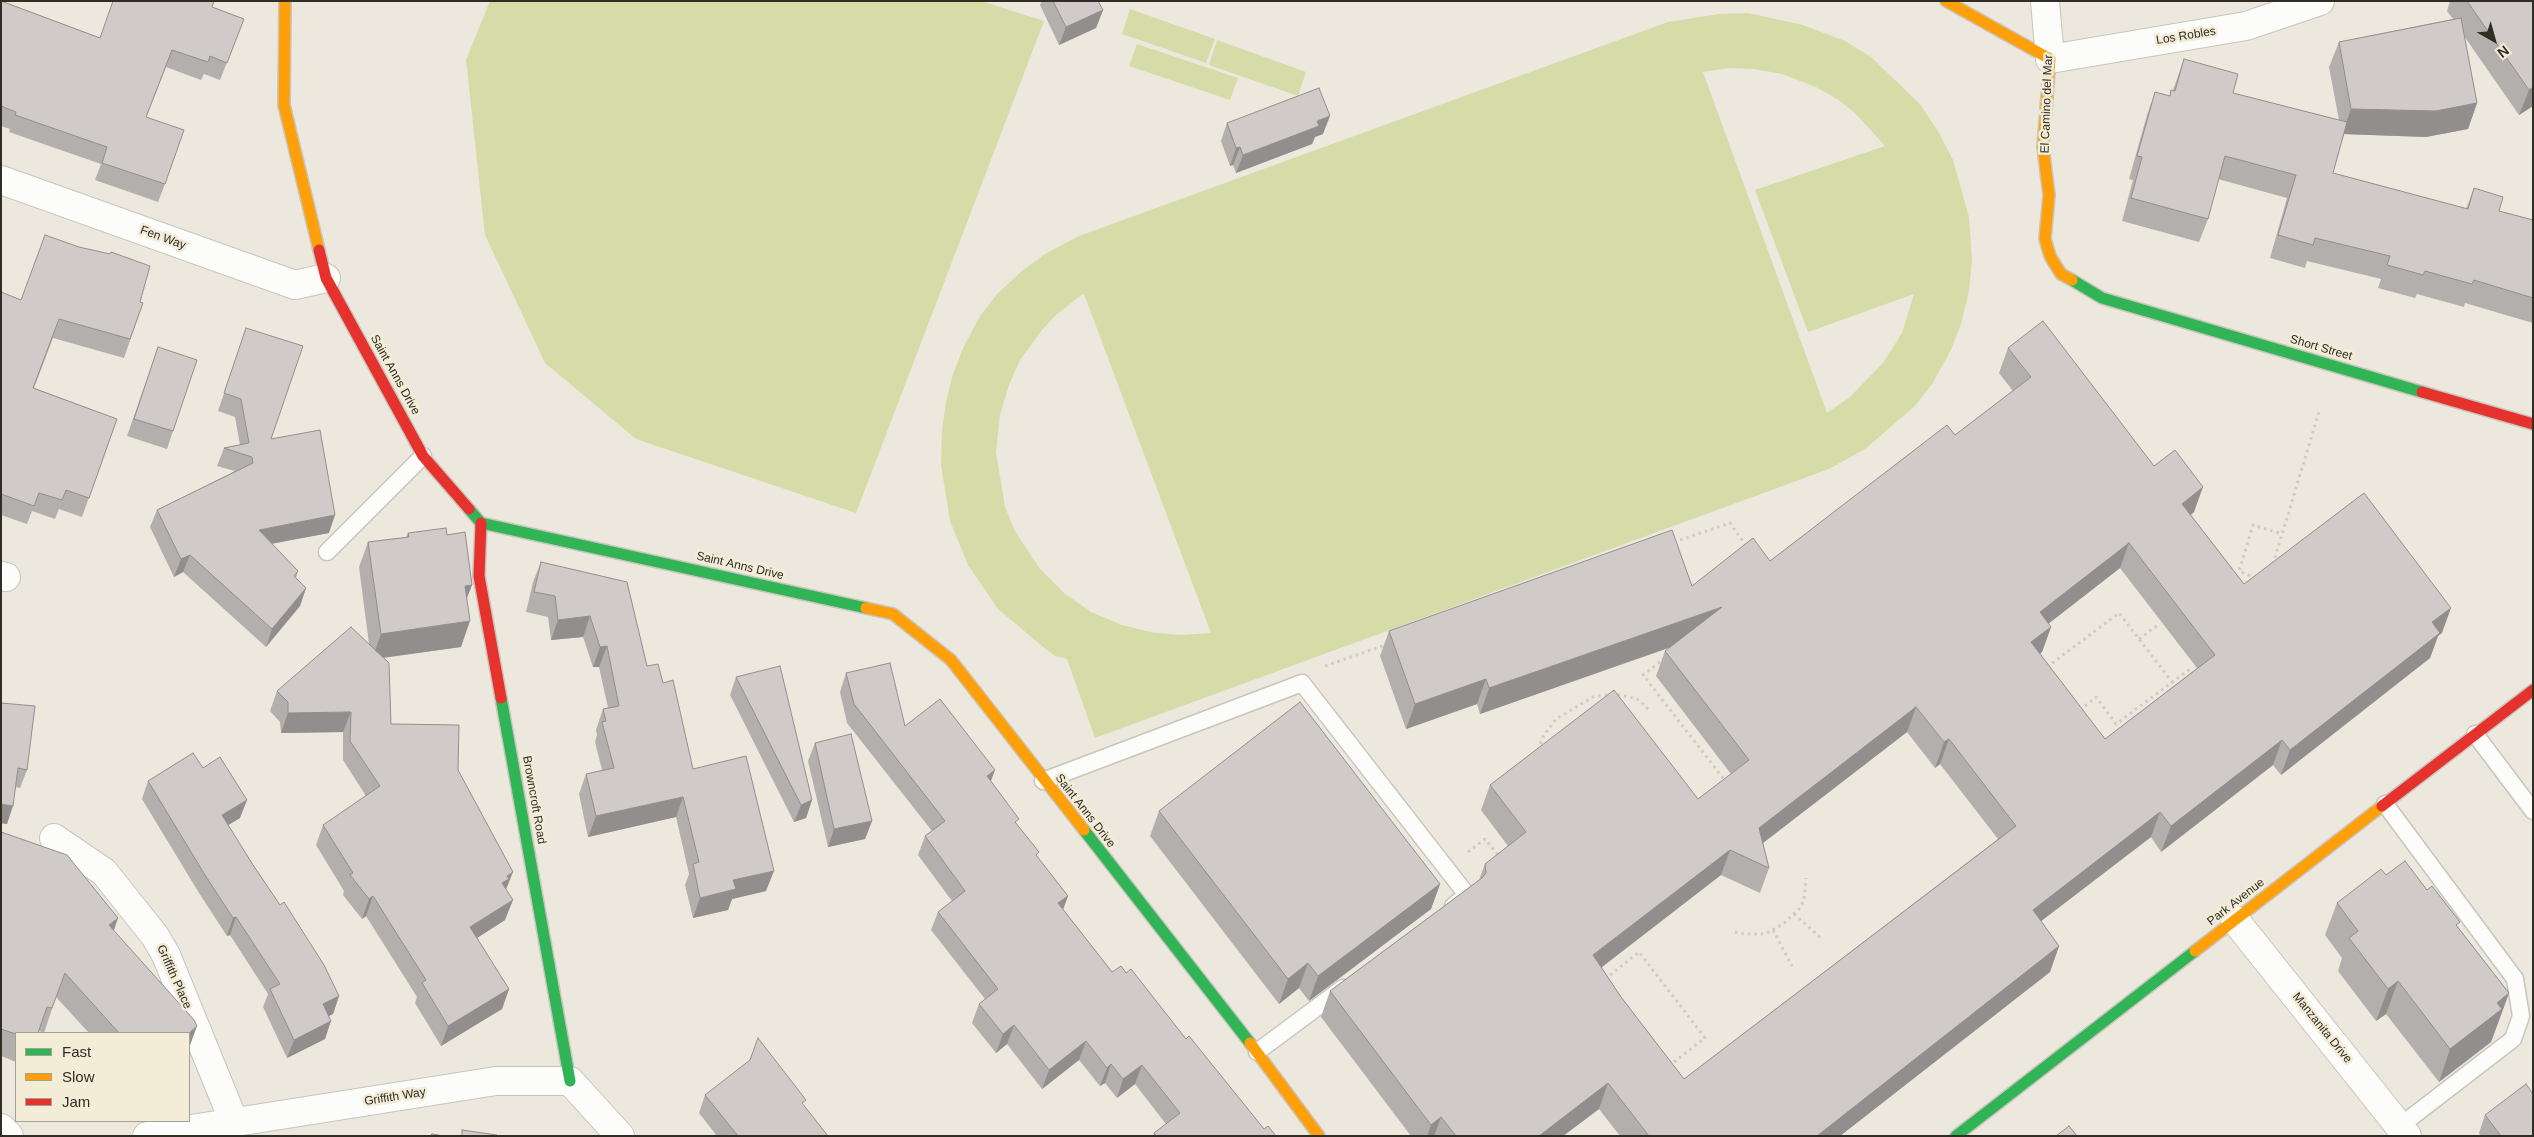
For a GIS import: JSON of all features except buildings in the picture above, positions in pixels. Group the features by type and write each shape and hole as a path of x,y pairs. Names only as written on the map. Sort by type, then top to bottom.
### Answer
{"street":[{"name":"Saint Anns Drive","path":"285,1 284,106 326,278 423,456 481,523 893,614 950,660 1257,1052 1319,1136"},
{"path":"1946,1 2050,59"},
{"name":"El Camino del Mar","path":"2045,1 2050,59 2043,147 2049,195 2045,239 2050,256 2061,274 2102,298"},
{"name":"Los Robles","path":"2050,59 2246,26 2320,1"},
{"name":"Fen Way","path":"1,180 295,285 326,278"},
{"name":"Short Street","path":"2102,298 2533,424"},
{"name":"Browncroft Road","path":"481,523 480,576 570,1081"},
{"name":"Park Avenue","path":"1956,1136 2533,690"},
{"name":"Griffith Place","path":"54,838 104,872 155,936 166,956 234,1122"},
{"name":"Manzanita Drive","path":"2235,920 2404,1131"},
{"name":"Griffith Way","path":"147,1136 496,1081 570,1081"},
{"path":"570,1081 620,1136"},
{"path":"1,1128 8,1136"}],"lane":[{"path":"327,552 423,456"},
{"path":"1043,781 1302,683 1467,895 1443,913"},
{"path":"2475,734 2533,811"},
{"path":"2384,804 2515,979 2521,1016 2513,1038 2404,1131"},
{"path":"1257,1052 1356,979"}],"path":[{"path":"2272,566 2319,412"},
{"path":"1664,546 1730,523 1751,552"},
{"path":"2260,579 2239,571 2253,525 2282,534"},
{"path":"2044,669 2119,613 2173,683"},
{"path":"2139,639 2158,625"},
{"path":"1302,683 1310,671 1394,641"},
{"path":"1667,657 1643,675 1729,785"},
{"path":"2076,712 2096,697 2116,724 2190,669"},
{"path":"1535,759 1544,735 1556,719 1593,697 1612,694 1630,697 1639,700 1650,711"},
{"path":"1446,869 1485,839 1503,862"},
{"path":"1735,932 1755,935 1773,930 1794,914 1804,900 1806,878"},
{"path":"1794,914 1822,939"},
{"path":"1773,930 1792,966"},
{"path":"1599,985 1639,952 1705,1038 1668,1066"}],"green space":[{"path":"490,1 981,1 1044,21 856,513 636,439 545,363 485,235 466,60"},
{"path":"1130,9 1215,39 1206,63 1122,34"},
{"path":"1748,13 1803,25 1845,41 1871,57 1920,104 1939,133 1953,160 1969,217 1972,259 1969,291 1961,324 1951,350 1932,384 1915,406 1865,449 1829,469 1095,738 1067,659 1055,656 998,609 968,565 950,521 941,465 942,430 946,402 953,374 964,346 980,316 997,294 1023,270 1045,254 1079,236 1668,22 1719,14","holes":["1730,68 1754,69 1782,74 1816,87 1837,99 1855,113 1885,146 1755,190 1808,332 1914,294 1902,333 1883,363 1850,397 1827,413 1703,72","1084,294 1211,633 1181,635 1155,633 1122,625 1091,612 1064,593 1040,569 1015,531 1005,507 996,452 1000,415 1009,385 1020,360 1042,330 1056,315"]},
{"path":"1217,40 1306,72 1298,96 1209,65"},
{"path":"1137,44 1238,78 1230,100 1129,66"}],"traffic: fast":[{"path":"2072,280 2102,298 2422,392"},
{"path":"469,509 481,523 866,608"},
{"path":"501,698 570,1081"},
{"path":"1084,830 1250,1043"},
{"path":"1956,1136 2195,951"}],"traffic: slow":[{"path":"285,1 284,105 319,250"},
{"path":"1946,1 2050,59 2043,147 2049,195 2045,239 2050,256 2061,274 2072,280"},
{"path":"866,608 893,614 951,660 1084,830"},
{"path":"2195,951 2382,806"},
{"path":"1250,1043 1319,1136"}],"traffic: jam":[{"path":"319,250 326,278 423,456 469,509"},
{"path":"2422,392 2533,424"},
{"path":"481,523 479,576 501,698"},
{"path":"2382,806 2533,690"}]}
